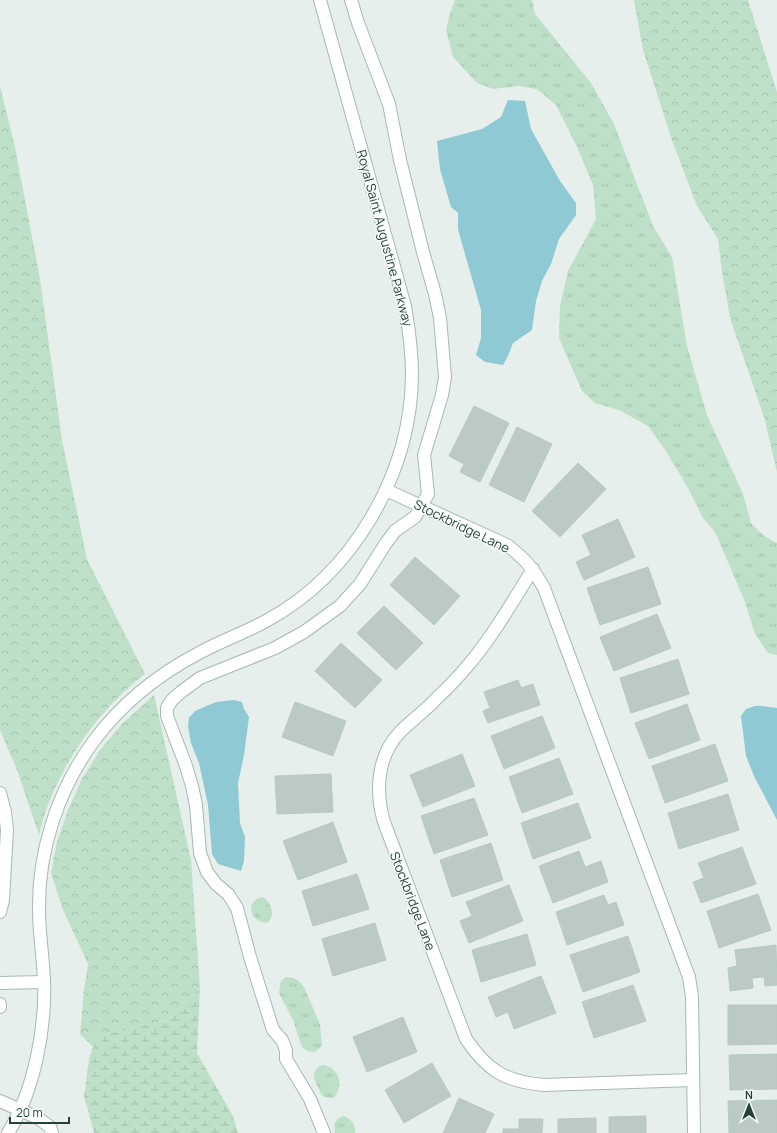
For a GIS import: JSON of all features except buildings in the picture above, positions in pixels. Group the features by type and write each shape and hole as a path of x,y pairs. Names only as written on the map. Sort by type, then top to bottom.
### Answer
{"street":[{"name":"Royal Saint Augustine Parkway","path":"8,1133 26,1096 38,1053 43,1018 44,982 38,910 41,874 48,839 62,799 74,773 93,743 120,710 141,691 170,669 201,652 269,620 298,600 325,577 349,550 370,521 386,490 402,448 409,413 412,377 411,342 405,306 320,0"},
{"path":"324,1133 310,1099 286,1059 286,1050 282,1040 273,1030 250,957 237,908 228,894 216,884 207,872 200,854 196,805 192,786 167,716 167,708 181,692 200,678 275,648 304,632 340,606 360,584 395,531 415,517 428,494 424,455 442,395 445,377 440,318 400,160 389,104 358,23 351,0"},
{"name":"Stockbridge Lane","path":"386,490 507,545 523,558 533,569 544,588 689,977 692,997 694,1133"},
{"name":"Stockbridge Lane","path":"533,569 498,627 470,664 437,698 400,732 388,749 381,768 378,788 380,809 384,822 466,1039 477,1056 492,1070 510,1079 529,1084 544,1085 693,1080"},
{"path":"0,793 5,812 7,830 3,900 0,912"},
{"path":"0,983 44,982"},
{"path":"0,1101 38,1118 50,1127 52,1133"}],"green space":[{"path":"455,0 532,0 535,14 591,83 614,124 653,226 672,257 687,346 707,415 743,494 751,523 764,536 777,543 777,655 768,653 755,634 745,602 715,532 703,518 688,488 666,451 648,426 619,410 595,403 582,391 559,338 560,306 568,271 596,219 593,185 577,147 556,105 537,89 518,86 493,89 477,83 453,57 446,30"},
{"path":"634,0 748,0 777,92 777,472 764,417 730,318 718,239 697,206 672,140 643,50"},
{"path":"0,86 15,147 40,279 62,440 87,559 145,674 115,700 89,731 78,747 67,764 50,800 39,835 17,770 0,730"},
{"path":"154,695 191,860 200,988 167,1020 85,1039 80,1034 88,964 63,910 51,873 57,842 68,810 82,779 100,750 122,724"},
{"path":"262,897 266,899 272,911 270,920 267,923 261,922 257,919 251,911 251,907 256,899"},
{"path":"286,977 298,980 304,987 320,1024 322,1046 315,1052 307,1051 302,1047 293,1020 279,993 280,984"},
{"path":"200,988 197,1053 233,1116 238,1133 94,1133 84,1096 89,1059 93,1047 85,1039 167,1020"},
{"path":"322,1065 333,1069 338,1077 339,1088 334,1098 322,1095 316,1082 314,1073 318,1067"},
{"path":"343,1116 352,1122 355,1127 355,1133 335,1133 334,1125 337,1119"}],"water":[{"path":"508,100 525,101 531,129 560,181 576,203 576,215 559,239 551,264 542,281 536,301 532,330 513,343 503,365 485,362 476,355 481,338 481,310 458,229 458,213 451,207 440,169 437,141 482,129 501,117"},
{"path":"234,700 242,702 249,717 244,755 238,783 240,823 245,837 244,861 241,871 218,864 212,854 208,805 199,763 191,743 188,727 189,718 195,711 216,702"},
{"path":"755,706 777,708 777,820 754,776 746,756 741,716 746,709"}]}
